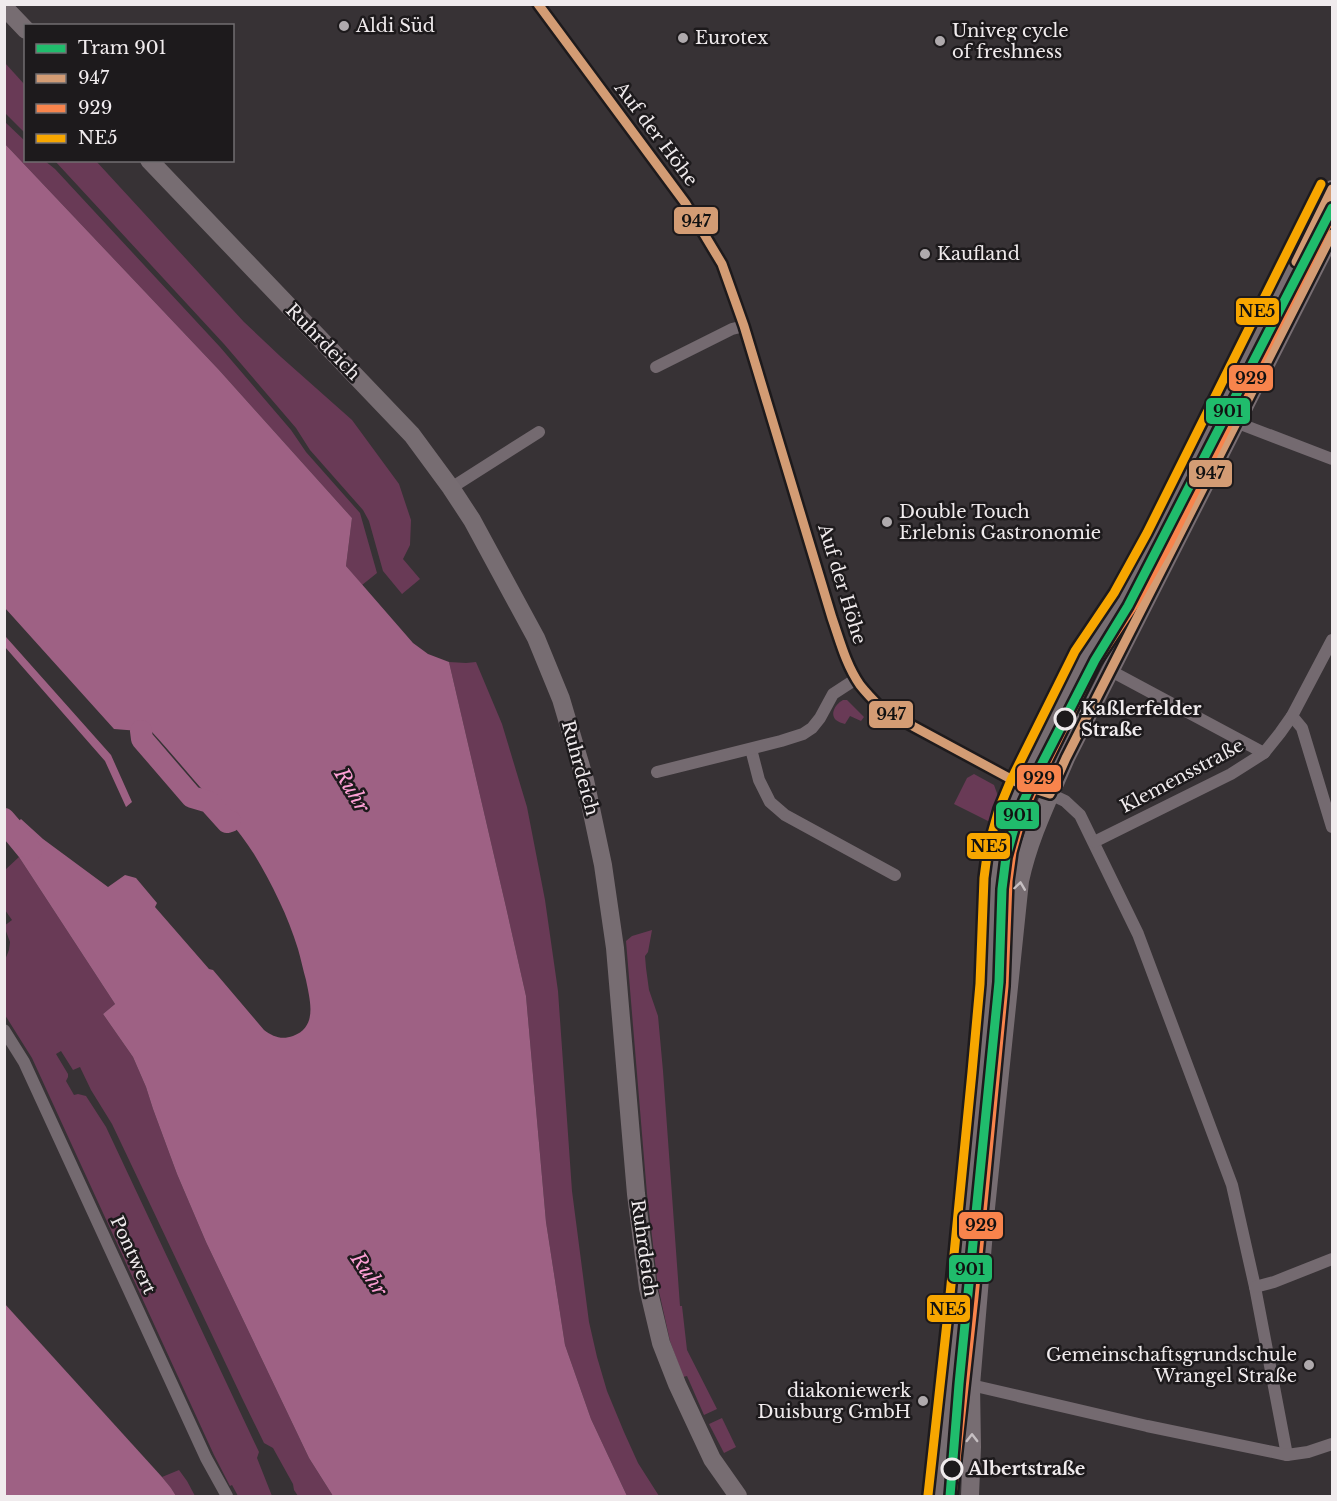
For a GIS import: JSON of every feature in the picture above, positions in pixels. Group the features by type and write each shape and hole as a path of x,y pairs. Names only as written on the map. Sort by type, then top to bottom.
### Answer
{"main road":[{"path":"4,7 24,28"},
{"name":"Ruhrdeich","path":"151,162 412,435 451,488 484,542 536,638 561,699 585,780 603,865 615,948 636,1194 648,1288 661,1343 677,1384 712,1459 738,1497"},
{"path":"970,1497 971,1385 986,1208 1020,880 1027,854 1066,758 1111,670 1332,189"},
{"path":"939,1497 953,1384 984,1073 992,984 996,880 1000,850 1011,812 1086,656 1124,599 1332,234"},
{"path":"1022,785 1050,794"}],"street":[{"name":"Auf der Höhe","path":"538,4 692,214 722,264 744,326 821,581 848,664 856,679 868,696 883,710 1022,785"},
{"path":"656,367 732,329 744,326"},
{"path":"1228,419 1332,459"},
{"path":"451,488 539,432"},
{"name":"Klemensstraße","path":"1094,842 1231,774 1264,753 1292,716 1332,640"},
{"path":"1111,670 1264,753"},
{"path":"657,772 803,734 820,718 833,694 856,679"},
{"path":"1292,716 1302,728 1328,796 1332,827"},
{"path":"751,749 759,780 771,802 785,816 895,875"},
{"path":"1050,794 1073,806 1080,815 1138,934 1232,1185 1255,1287 1287,1455"},
{"name":"Pontwert","path":"4,1030 24,1062 206,1458 227,1497"},
{"path":"1255,1287 1332,1259"},
{"path":"953,1384 971,1385 1147,1426 1287,1455 1308,1452 1332,1444"}],"shaded area":[{"path":"5,63 24,84 24,132 5,113"},
{"path":"4,121 24,140 24,162 46,162 55,169 220,347 291,430 306,452 360,513 377,573 362,585 346,566 352,518 219,370 5,144"},
{"path":"56,162 97,162 244,322 352,420 399,484 411,520 410,545 403,559 420,579 402,594 383,571 369,521 363,510 310,450 296,428 224,344"},
{"path":"449,662 476,662 502,724 527,807 545,900 558,991 572,1191 589,1322 607,1391 638,1463 659,1496 627,1496 591,1419 565,1345 546,1222 526,996"},
{"path":"843,700 847,700 864,717 861,721 850,716 845,724 836,720 834,711"},
{"path":"974,774 994,785 998,796 990,822 954,804 967,778"},
{"path":"19,857 115,1004 103,1014 133,1057 177,1174 206,1242 309,1458 333,1496 298,1496 273,1448 264,1443 112,1124 80,1067 73,1070 61,1051 56,1054 68,1074 66,1081 74,1095 86,1096 106,1127 259,1452 257,1458 272,1496 238,1496 232,1485 230,1486 214,1455 32,1058 5,1015 5,960 10,942 4,926 12,920 5,910 5,870"},
{"path":"652,930 648,952 645,956 649,990 658,1016 680,1306 682,1306 687,1350 717,1409 704,1415 687,1376 683,1377 670,1341 658,1287 647,1194 626,941 632,936"},
{"path":"722,1418 736,1447 724,1453 709,1424"},
{"path":"179,1470 195,1496 176,1496 162,1477"}],"water":[{"path":"5,144 219,370 352,518 346,566 413,643 428,654 449,662 526,996 546,1222 565,1345 591,1419 627,1496 333,1496 309,1458 206,1242 177,1174 133,1057 103,1014 115,1004 19,857 5,840 5,834 21,819 43,839 108,887 125,875 136,878 157,903 155,907 264,1030 274,1036 285,1038 301,1032 306,1026 309,1020 310,1004 298,949 279,900 248,845 152,732 114,729 5,608"},
{"path":"5,624 6,637 111,755 132,802 126,807 105,761 5,647"},
{"path":"4,1303 162,1477 176,1496 5,1496"}],"waterway":[{"path":"141,731 142,739 192,797 209,802 227,822 230,821"},
{"name":"Ruhr","path":"4,819 31,850"}],"tram line":[{"name":"901","path":"950,1496 999,982 1002,889 1006,857 1018,814 1095,660 1128,606 1332,208"}],"transit line":[{"name":"947","path":"538,4 686,204 722,264 744,326 832,618 847,661 860,685 883,710 1022,785 1050,794 1066,758 1332,234"},
{"name":"NE5","path":"928,1495 980,984 984,878 988,848 999,809 1075,651 1114,593 1147,533 1321,184"},
{"name":"947","path":"1296,262 1332,189"},
{"name":"929","path":"952,1496 1004,986 1008,881 1012,852 1022,816 1096,662 1134,605 1169,544 1332,215"}],"place":[{"name":"Aldi Süd","path":"344,26"},
{"name":"Eurotex","path":"683,38"},
{"name":"Univeg cycle of freshness","path":"940,41"},
{"name":"Kaufland","path":"925,254"},
{"name":"Double Touch Erlebnis Gastronomie","path":"887,522"},
{"name":"Kaßlerfelder Straße","path":"1065,719"},
{"name":"Gemeinschaftsgrundschule Wrangel Straße","path":"1309,1365"},
{"name":"diakoniewerk Duisburg GmbH","path":"923,1401"},
{"name":"Albertstraße","path":"952,1469"}]}
